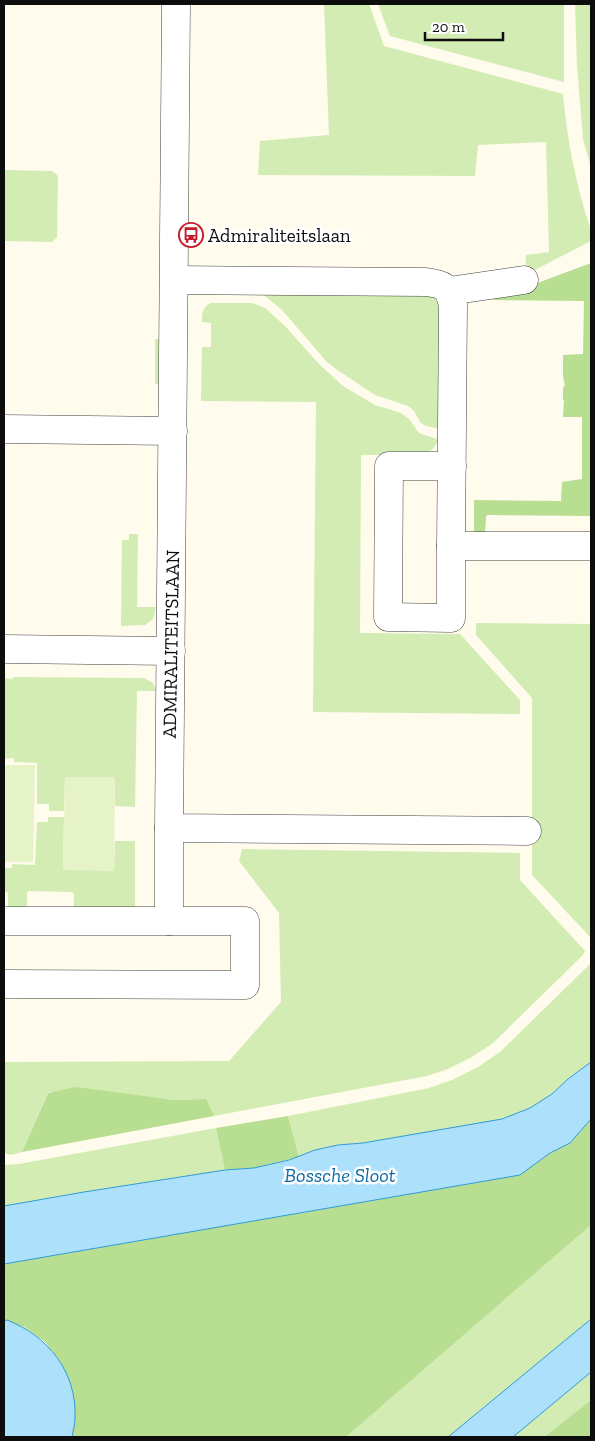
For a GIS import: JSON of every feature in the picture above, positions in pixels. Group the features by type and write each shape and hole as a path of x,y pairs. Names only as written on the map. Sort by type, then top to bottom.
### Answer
{"street":[{"name":"ADMIRALITEITSLAAN","path":"169,921 176,4"},
{"path":"175,280 426,282 441,284 449,291 453,305 452,466 451,546 451,618 388,618 389,466 452,466"},
{"path":"449,291 524,280"},
{"path":"4,430 173,432"},
{"path":"451,546 591,546"},
{"path":"4,649 172,651"},
{"path":"169,828 527,831"},
{"path":"4,922 245,921 245,985 4,984"}],"green space":[{"path":"324,4 369,4 384,46 563,94 573,163 591,230 591,241 525,275 526,255 549,252 546,142 478,145 475,176 258,175 260,141 329,135"},
{"path":"378,4 564,4 564,82 390,36"},
{"path":"575,4 591,4 591,168 583,139 577,66"},
{"path":"4,170 52,171 58,176 57,237 52,242 4,241"},
{"path":"591,263 591,516 488,515 486,516 485,533 474,532 474,500 561,501 562,482 582,479 582,417 563,417 563,387 565,386 563,355 583,354 584,301 492,300"},
{"path":"260,292 419,292 434,297 440,306 440,429 426,426 421,423 414,411 408,406 375,395 336,369 327,362 282,310"},
{"path":"211,303 252,303 265,308 343,386 375,405 401,413 409,419 419,433 439,440 432,450 419,455 361,455 360,633 460,634 520,700 520,714 313,712 316,402 201,401 202,347 211,347 211,323 202,322 202,316 204,308"},
{"path":"155,339 164,339 163,383 156,384 155,383"},
{"path":"129,534 138,534 137,607 156,607 153,619 145,625 121,626 122,540 129,540"},
{"path":"476,623 591,624 591,938 532,875 532,698 476,635"},
{"path":"13,677 144,678 153,683 156,691 137,691 135,807 115,806 115,777 65,777 64,811 49,811 49,804 37,804 37,763 14,762 14,758 4,759 4,678 13,679"},
{"path":"4,765 35,765 33,862 4,862"},
{"path":"65,777 115,777 114,871 63,870"},
{"path":"48,817 64,817 63,869 114,871 115,841 135,841 135,911 74,909 74,894 72,892 29,891 27,893 27,909 8,909 8,893 4,891 4,868 12,868 12,864 35,865 37,822 48,822"},
{"path":"242,849 520,853 520,880 585,951 493,1043 472,1057 448,1069 427,1076 214,1116 205,1099 174,1100 48,1092 22,1152 11,1155 4,1153 4,1062 229,1061 281,1002 279,913 239,861"},
{"path":"591,963 591,1062 552,1094 530,1108 512,1116 363,1143 338,1145 315,1150 299,1157 288,1116 429,1088 452,1080 478,1067 500,1052"},
{"path":"76,1087 174,1100 206,1099 214,1116 22,1152 48,1093"},
{"path":"288,1116 299,1157 254,1168 225,1170 216,1128"},
{"path":"591,1119 591,1225 346,1437 72,1437 75,1418 61,1363 45,1342 24,1327 4,1321 4,1264 520,1175 550,1153 570,1143"},
{"path":"216,1128 225,1170 4,1206 4,1165 19,1164"},
{"path":"591,1225 591,1319 448,1437 346,1437"},
{"path":"591,1372 591,1400 544,1437 513,1437"},
{"path":"591,1400 591,1437 544,1437"}],"water":[{"name":"Bossche Sloot","path":"591,1062 591,1119 570,1143 550,1153 520,1175 4,1264 4,1206 225,1170 254,1168 289,1160 315,1150 338,1145 363,1143 502,1119 530,1108 552,1094"},
{"path":"591,1319 591,1372 513,1437 448,1437"},
{"path":"7,1320 22,1327 47,1346 65,1371 74,1401 75,1420 72,1437 4,1437 4,1321"}],"place":[{"name":"Admiraliteitslaan","path":"191,235"}]}
